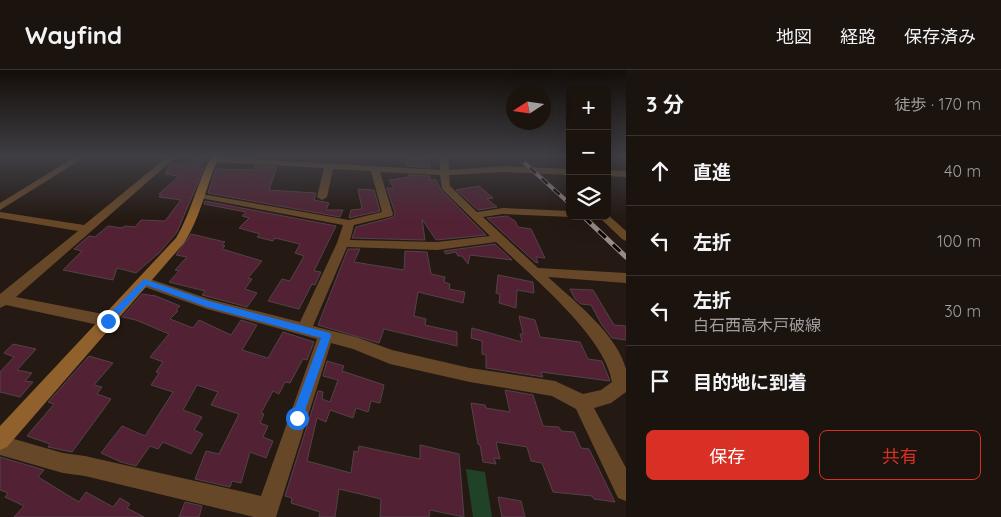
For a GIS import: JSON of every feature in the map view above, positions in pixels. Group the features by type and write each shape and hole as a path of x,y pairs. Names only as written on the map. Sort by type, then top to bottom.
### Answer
{"main road":[{"path":"0,440 180,240 188,227 205,178"}],"street":[{"path":"0,207 47,178"},
{"path":"1,301 147,178"},
{"path":"322,197 326,178"},
{"path":"200,195 348,223 388,214 378,178"},
{"path":"445,178 445,187 537,272 595,330 621,367 621,386 605,397 582,403"},
{"path":"476,215 503,211 566,214"},
{"path":"0,215 87,228"},
{"path":"607,220 626,237"},
{"path":"304,330 343,243 348,223"},
{"path":"343,243 437,246 501,238"},
{"path":"537,272 626,278"},
{"path":"144,282 207,304 326,336 356,342 390,357 470,375 555,389 582,403 626,490"},
{"path":"1,301 108,321"},
{"path":"0,445 63,463 85,466 266,513 326,336"}],"green space":[{"path":"466,469 485,472 492,517 473,517"}],"building":[{"path":"177,178 200,178 177,232 160,252 136,273 117,268 113,280 63,270 82,251 74,249 89,236 95,237 108,226 135,227 141,220 165,221 181,200 159,197 161,195 159,194"},
{"path":"213,178 273,178 269,190 316,193 314,200 329,203 326,210 343,210 340,217 208,193"},
{"path":"430,178 430,180 436,180 441,190 486,235 436,240 422,219 425,240 352,238 356,227 394,217 395,213 387,188 394,188 389,180"},
{"path":"479,186 493,198 487,199 497,207 478,210 456,190"},
{"path":"358,189 374,190 380,211 349,218 351,210 362,209"},
{"path":"205,201 336,226 314,271 321,272 315,285 312,284 299,309 268,301 282,279 290,281 304,256 295,253 300,244 275,238 273,241 257,237 260,234 239,228 249,218 242,216 246,212 204,204"},
{"path":"507,216 515,221 518,227 531,229 545,258 536,257 538,263 535,262 487,218"},
{"path":"191,234 225,242 222,245 225,246 222,249 262,261 248,278 252,279 245,289 257,293 247,307 202,295 205,291 169,282 179,271 175,270 187,257 176,255"},
{"path":"495,244 512,260 470,255 468,264 456,252 446,254 444,251"},
{"path":"348,249 360,249 354,262 404,270 405,251 427,252 431,274 445,277 444,282 450,284 449,289 465,292 463,303 418,292 414,316 426,319 425,325 457,332 457,346 384,329 379,343 318,325"},
{"path":"498,275 533,282 534,293 517,290 516,308 499,303 500,294 496,293"},
{"path":"570,289 593,290 614,325 626,326 626,340 612,338 591,305 581,304 575,299"},
{"path":"142,294 156,296 180,306 170,319 193,328 199,320 231,335 241,320 257,325 242,350 268,358 283,332 314,342 307,360 303,359 290,383 285,382 279,394 273,391 261,413 264,414 260,423 268,426 263,437 273,441 266,458 250,452 241,483 232,481 230,487 195,479 206,451 219,454 239,414 211,405 218,392 197,385 183,410 202,417 194,430 203,434 191,454 163,442 158,449 150,446 136,466 101,453 122,426 145,436 173,392 151,385 159,373 156,372 163,362 150,357 169,334 136,320 122,317"},
{"path":"519,316 535,320 540,337 580,342 588,359 602,361 610,381 541,372 543,377 486,368 486,355 482,354 482,341 471,338 472,328 522,342 520,334 523,334"},
{"path":"13,344 36,349 17,370 32,373 25,381 33,382 20,397 0,392 0,372 14,357 4,353"},
{"path":"89,356 113,363 94,385 102,387 97,394 111,399 72,452 48,447 50,444 27,436 54,404 48,402"},
{"path":"327,361 344,366 342,371 384,385 380,403 371,401 368,412 356,408 353,418 330,410 326,422 317,418 307,461 351,473 354,451 358,452 359,446 420,459 420,445 459,454 464,517 430,510 429,517 380,517 381,499 339,489 335,517 319,517 320,512 291,503 292,498 285,496 318,391 323,392 322,399 330,402 338,380 323,376"},
{"path":"505,390 533,395 543,426 559,427 561,431 574,432 581,448 589,449 615,502 594,499 592,496 553,492 542,463 531,461 527,447 496,442 500,459 494,458 496,464 483,462 471,403 510,412"},
{"path":"0,457 44,470 38,477 79,502 86,492 113,507 120,498 130,504 127,508 144,517 14,517 24,506 5,497 8,493 0,490"},
{"path":"498,497 521,501 525,517 502,517"},
{"path":"185,502 202,506 199,517 179,517"}],"railway":[{"path":"541,178 566,200"},
{"path":"587,220 626,257"}],"route":[{"path":"108,321 144,282 207,304 326,336 297,418"}]}
